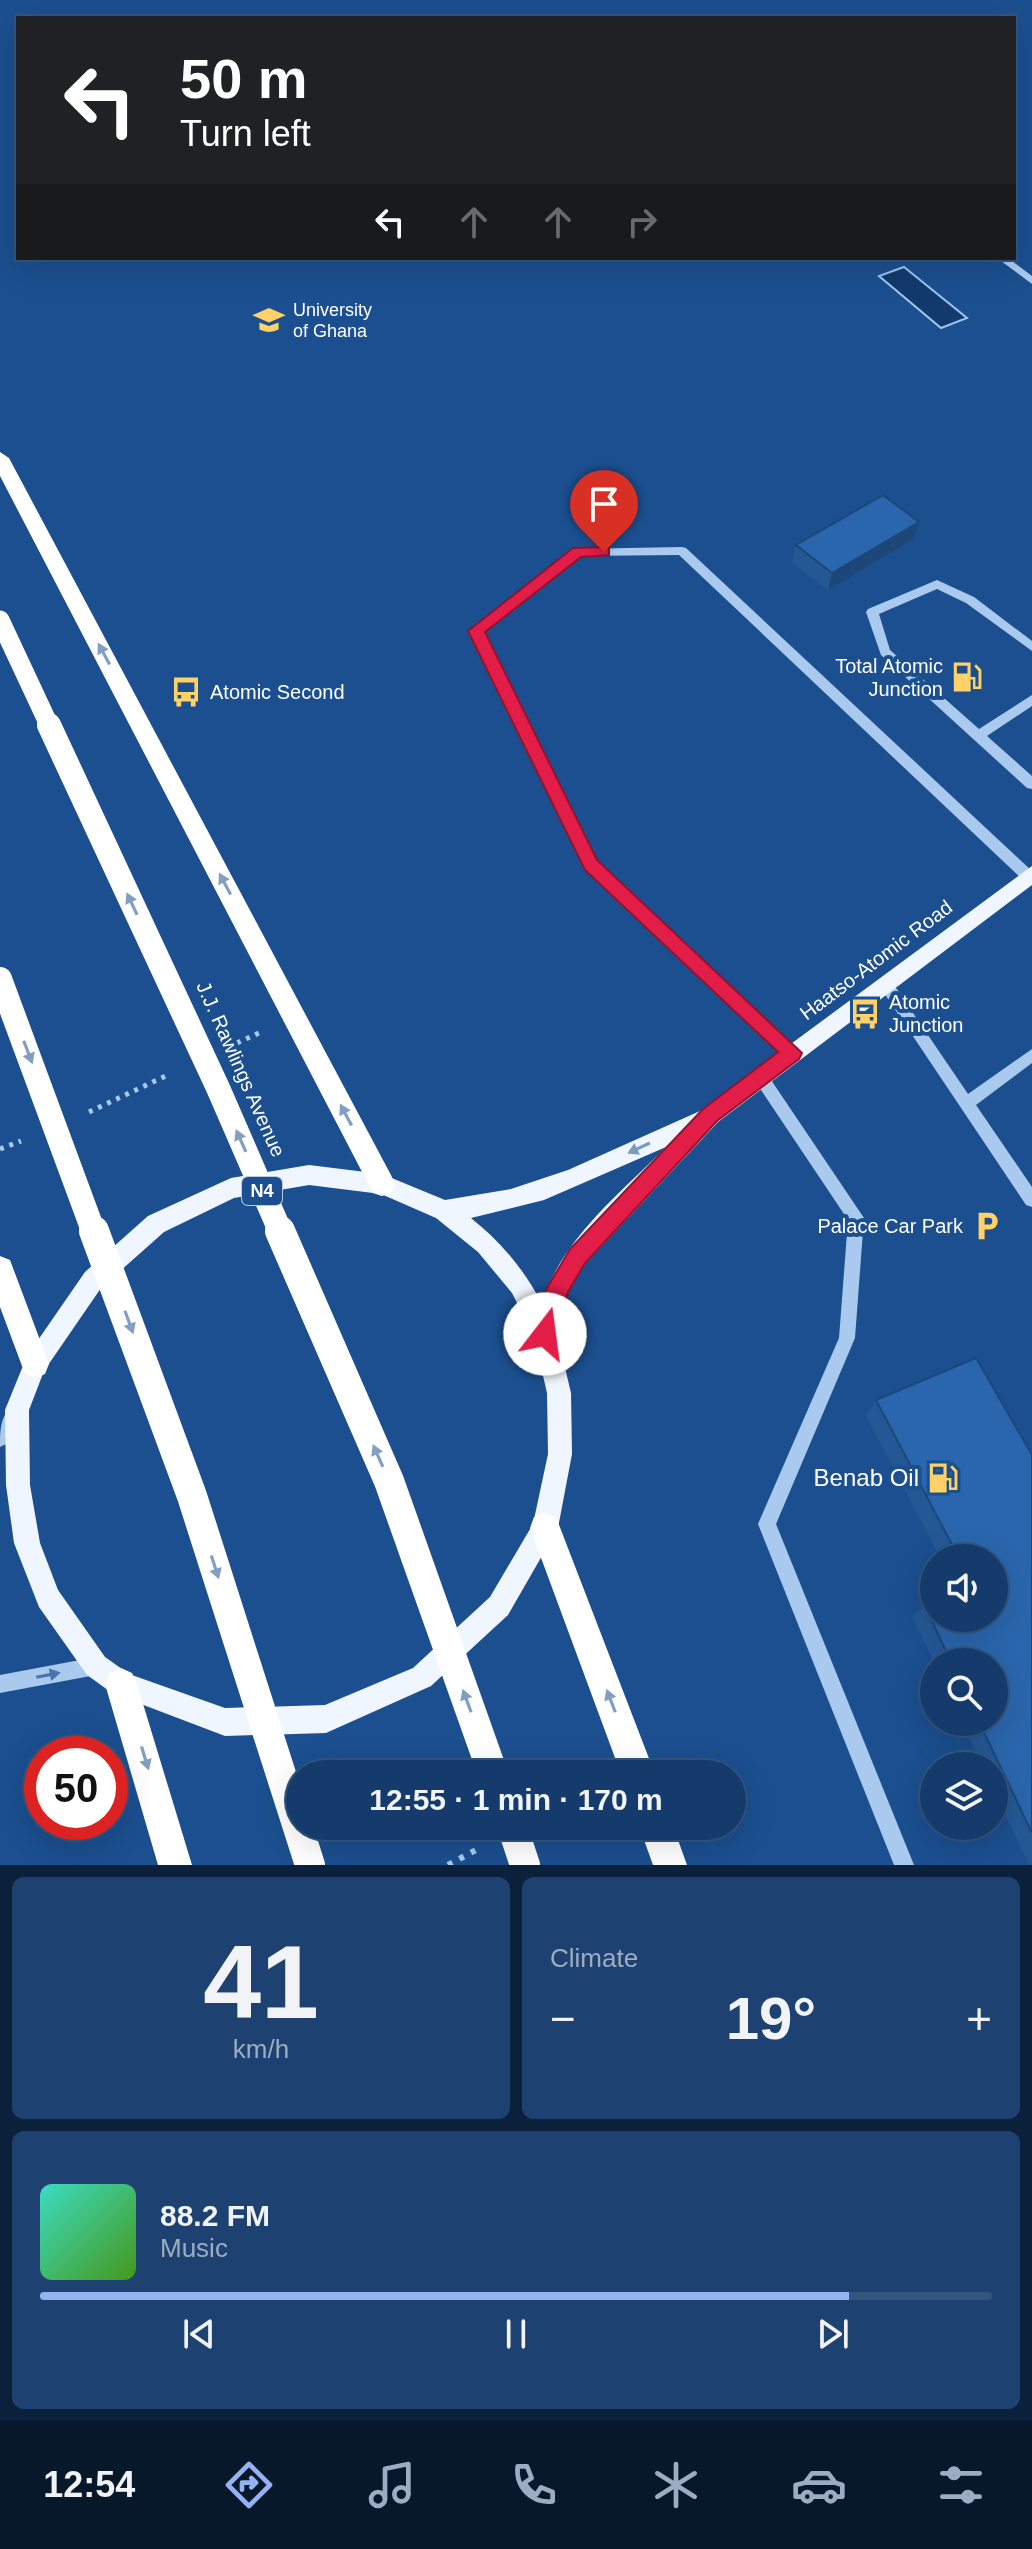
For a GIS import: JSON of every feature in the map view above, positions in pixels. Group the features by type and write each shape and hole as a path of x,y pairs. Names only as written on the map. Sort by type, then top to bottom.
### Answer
{"highway":[{"path":"0,458 382,1184"},
{"name":"J.J. Rawlings Avenue","path":"0,620 218,1088 389,1481 488,1760"},
{"path":"0,979 192,1496 310,1865"},
{"path":"0,1269 35,1364"},
{"path":"545,1528 633,1760"},
{"path":"109,1675 175,1865"},
{"path":"517,1840 525,1865"},
{"path":"661,1840 670,1865"}],"main road":[{"name":"Haatso-Atomic Road","path":"545,1334 558,1288 577,1256 710,1115 1030,875"},
{"name":"Haatso-Atomic Road","path":"444,1211 489,1208 528,1197 710,1115"},
{"path":"309,1175 382,1184 444,1211 495,1254 520,1285 545,1334 559,1393 560,1454 545,1528 499,1606 422,1677 326,1719 225,1722 109,1675 48,1598 27,1543 18,1485 17,1410 35,1364 93,1280 156,1224 231,1188 309,1175"}],"street":[{"path":"1005,260 1032,281"},
{"path":"792,1053 591,865 476,631 578,552 682,551 1030,875"},
{"path":"1032,647 970,600 937,584 872,612 885,652 1032,784"},
{"path":"979,735 1032,700"},
{"path":"885,983 1032,1200"},
{"path":"966,1104 1032,1055"},
{"path":"760,1076 856,1218 847,1338 767,1524 904,1865"},
{"path":"0,1438 17,1410"},
{"path":"0,1684 109,1675"}],"path":[{"path":"234,1044 295,1017"},
{"path":"81,1115 178,1070"},
{"path":"0,1149 26,1139"}],"water":[{"path":"904,267 967,318 941,328 879,276"}],"building":[{"path":"883,495 919,522 832,573 796,545"},
{"path":"976,1358 1032,1455 1032,1833 1008,1783 1008,1752 993,1752 986,1736 1008,1736 1008,1648 944,1648 937,1632 1008,1632 1008,1544 952,1544 876,1400"}],"place":[{"name":"University of Ghana","path":"269,320"},
{"name":"Total Atomic Junction","path":"967,677"},
{"name":"Atomic Second","path":"186,692"},
{"name":"Atomic Junction","path":"865,1014"},
{"name":"Palace Car Park","path":"987,1226"},
{"name":"Benab Oil","path":"943,1478"}],"route":[{"path":"545,1334 558,1288 577,1256 710,1115 792,1053 591,865 476,631 578,552 604,552"}]}
